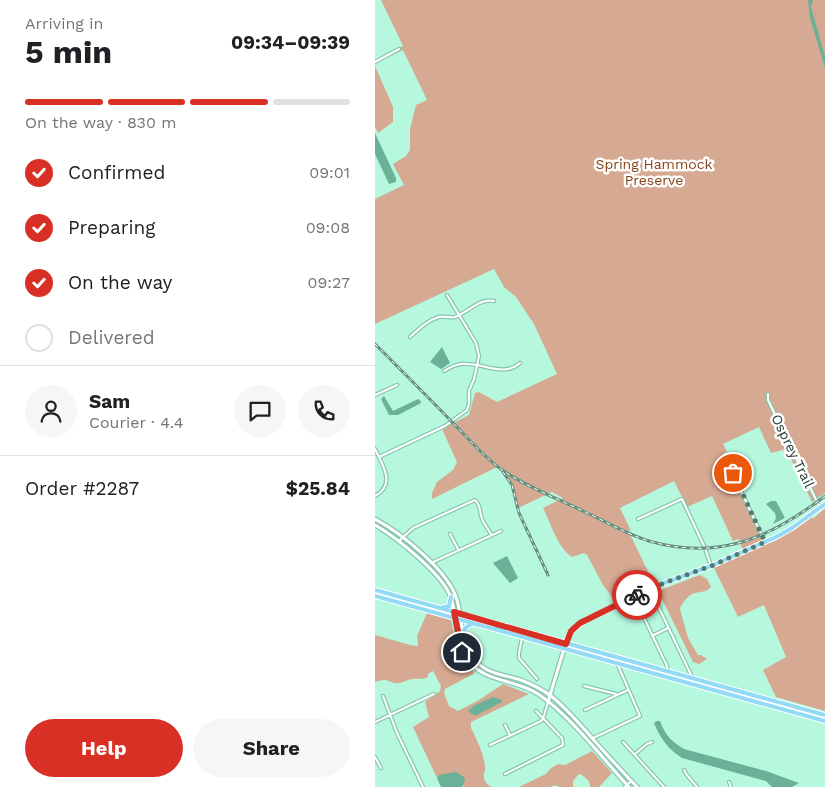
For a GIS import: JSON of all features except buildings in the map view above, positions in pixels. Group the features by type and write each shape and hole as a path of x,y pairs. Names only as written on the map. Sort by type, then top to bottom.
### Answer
{"main road":[{"path":"548,702 571,631 580,623 650,589 711,566 786,532 825,504"},
{"path":"375,519 402,537 431,563 455,591 463,636 468,650 480,665 494,672 519,680 551,696 569,712 637,787"},
{"path":"375,525 399,541 426,564 431,563"},
{"path":"416,555 443,584 451,597 460,644 466,659 473,667 481,673 523,686 548,702 587,741 627,786"},
{"path":"375,590 825,715"},
{"path":"375,596 825,721"},
{"path":"441,608 449,606 451,597"},
{"path":"463,636 465,628 473,624"},
{"path":"494,629 496,627 504,629 506,626"},
{"path":"617,663 633,665 637,663"},
{"path":"501,680 515,682 519,680"},
{"path":"711,690 713,684"},
{"path":"544,692 553,687"}],"street":[{"path":"375,62 399,49"},
{"path":"379,457 445,426 465,412 469,404 469,391 474,379 479,356 476,343 447,295"},
{"path":"410,337 424,325 435,319 455,317 483,302 495,301"},
{"path":"444,371 463,364 506,370 514,368 520,363"},
{"path":"375,396 397,385"},
{"name":"Osprey Trail","path":"768,394 768,400 820,508"},
{"path":"375,449 386,472 387,481 384,489 375,496"},
{"path":"727,455 727,461 765,542"},
{"path":"638,518 682,499 705,548 711,566"},
{"path":"399,541 413,528 475,500 481,509 483,521 491,534"},
{"path":"431,563 501,530"},
{"path":"450,534 458,550"},
{"path":"650,589 693,678"},
{"path":"633,597 667,666 667,671"},
{"path":"653,636 669,628"},
{"path":"522,637 519,658 537,679"},
{"path":"587,741 640,716 617,663"},
{"path":"584,686 619,694"},
{"path":"585,710 628,690"},
{"path":"375,722 434,694"},
{"path":"383,696 397,733 423,787"},
{"path":"490,745 543,719 548,702"},
{"path":"505,774 561,747 563,743 562,738 536,711"},
{"path":"505,725 510,735"},
{"path":"623,742 665,787"},
{"path":"635,754 652,742"},
{"path":"375,757 381,768"},
{"path":"685,770 687,776 697,787"},
{"path":"627,786 631,781"},
{"path":"729,782 731,787"}],"green space":[{"name":"Spring Hammock Preserve","path":"381,0 825,0 825,493 812,502 786,449 771,453 759,427 723,444 727,452 723,454 765,541 743,550 738,539 733,541 712,496 687,507 674,481 620,508 631,531 628,530 655,586 617,603 603,585 587,555 584,553 572,557 562,547 555,534 543,508 563,498 552,492 516,509 509,481 497,467 432,499 432,493 437,482 453,470 457,462 442,429 469,415 475,393 479,392 497,402 557,374 534,324 516,297 504,287 494,269 375,324 375,199 404,185 393,164 406,156 410,150 410,129 416,105 427,100 403,50 375,63 375,60 403,46"},
{"path":"375,66 393,107 393,122 378,133 375,127"},
{"path":"825,508 825,711 776,697 763,670 786,657 764,605 738,617 713,566 776,538 812,515 815,515 813,519"},
{"path":"700,575 707,579 711,587 705,591 690,595 680,609 688,638 698,655 707,659 699,664 693,662 658,591"},
{"path":"427,613 451,620 458,654 475,673 445,689 444,693 449,706 458,711 503,684 529,694 471,722 471,728 484,761 484,780 492,787 462,787 464,785 439,775 437,778 413,727 429,717 425,702 440,691 441,686 433,671 428,674 428,677 424,678 397,683 385,680 375,682 375,635 418,646 417,636"},
{"path":"592,751 612,773 599,787 590,787 587,779 579,774 573,781 573,787 555,785 550,787 519,787 546,774 558,764 565,765"}],"shaded area":[{"path":"808,0 813,0 811,7 825,56 825,68 810,18"},
{"path":"375,133 396,178 396,182 389,184 375,154"},
{"path":"442,347 450,363 441,369 430,362"},
{"path":"384,396 393,411 418,399 421,403 398,415 389,415 381,399"},
{"path":"776,501 785,518 773,524 776,518 775,513 766,504"},
{"path":"507,556 518,578 510,583 493,563"},
{"path":"493,697 502,700 502,702 475,716 468,711 473,706"},
{"path":"660,721 669,738 684,749 766,771 799,783 792,787 772,787 766,781 682,758 669,747 659,734 654,723"},
{"path":"456,772 464,777 465,781 462,787 441,787 437,778 439,775"}],"railway":[{"path":"375,344 495,465 521,482 640,538 674,547 721,547 743,542 764,534 805,511 825,496"},
{"path":"503,472 512,485 519,513 548,575"}],"way so far":[{"path":"637,595 711,566 765,542 733,473"}],"route":[{"path":"462,652 454,612 566,644 571,631 580,623 637,595"}]}
